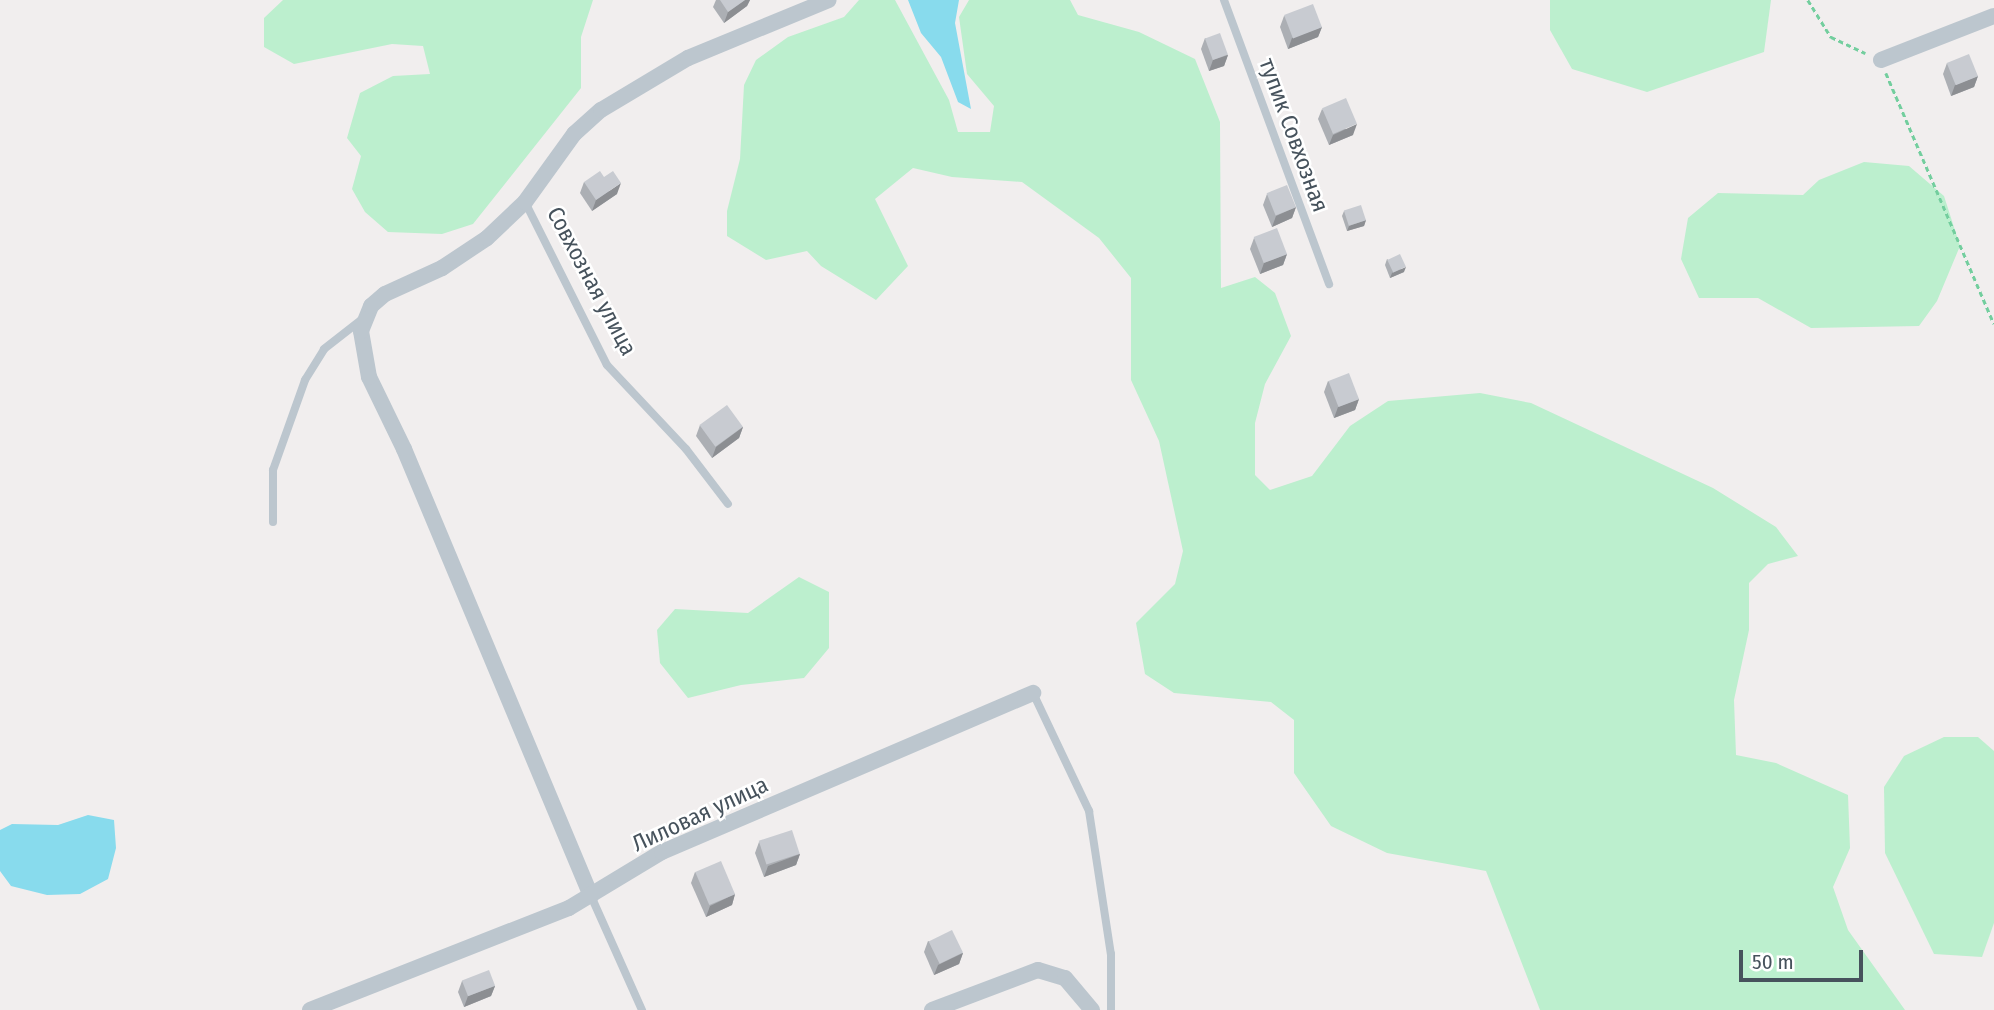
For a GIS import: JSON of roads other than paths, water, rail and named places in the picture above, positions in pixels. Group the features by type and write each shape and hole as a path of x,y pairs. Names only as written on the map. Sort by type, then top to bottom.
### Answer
{"street":[{"name":"Совхозная улица","path":"525,202 574,134 601,110 688,58 829,0"},
{"path":"1881,60 1994,16"},
{"path":"525,202 487,238 442,268 385,294 365,317 361,347 369,377 404,449 591,896"},
{"name":"Лиловая улица","path":"310,1010 591,896 662,852 1033,693"},
{"path":"932,1010 1038,970 1065,978 1092,1010"}],"lane":[{"name":"тупик Совхозная","path":"1224,0 1329,284"},
{"name":"Совхозная улица","path":"525,202 607,365 686,449 728,504"},
{"path":"273,522 273,470 305,380 324,349 365,317"},
{"path":"1033,693 1089,811 1111,954 1111,1010"},
{"path":"591,896 642,1010"}],"water":[{"path":"908,0 959,0 955,23 971,109 958,102 941,57 921,33"},
{"path":"88,815 114,820 116,848 108,879 80,894 47,895 11,886 0,871 0,830 12,824 58,825"}]}
